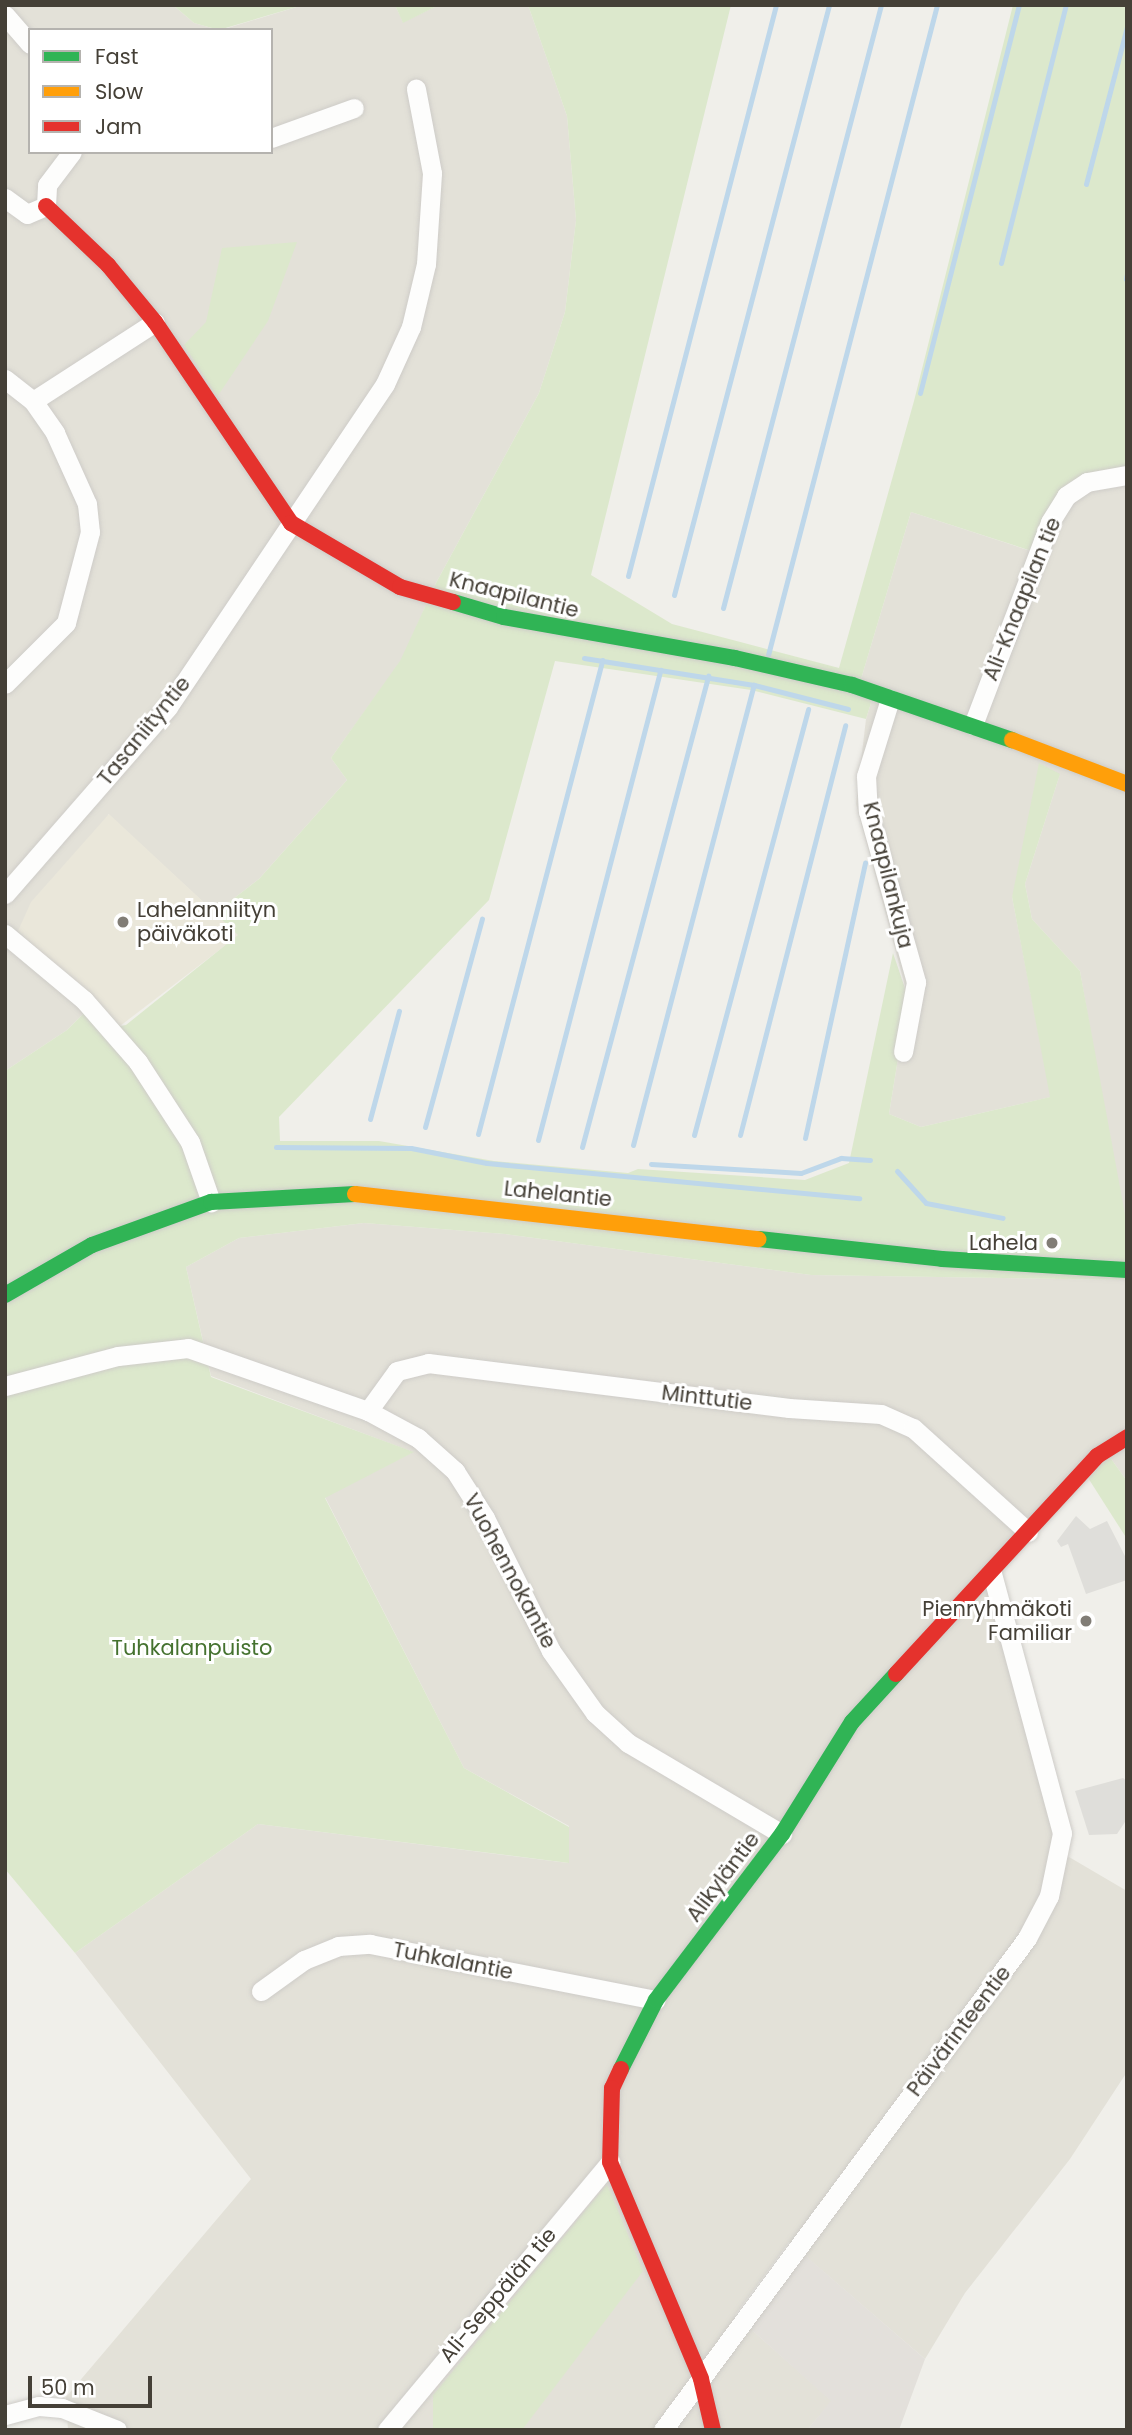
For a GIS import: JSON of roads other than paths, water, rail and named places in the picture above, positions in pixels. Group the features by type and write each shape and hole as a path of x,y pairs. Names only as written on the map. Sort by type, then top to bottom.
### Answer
{"street":[{"path":"5,15 28,42"},
{"name":"Tasaniityntie","path":"5,894 168,707 385,384 411,327 426,264 432,173 416,89"},
{"path":"273,137 354,108"},
{"path":"5,198 27,214 46,206 47,185 70,154"},
{"name":"Knaapilantie","path":"46,206 108,265 155,322 292,523 324,545 413,591 579,633 735,658 890,699 973,725 1127,784"},
{"path":"33,401 155,322"},
{"path":"5,379 33,401 55,433 86,504 90,533 66,623 5,684"},
{"name":"Ali-Knaapilan tie","path":"973,725 1050,522 1066,496 1087,482 1127,475"},
{"name":"Knaapilankuja","path":"890,699 866,776 868,811 916,982 903,1052"},
{"path":"5,934 83,1000 138,1062 190,1142 211,1202"},
{"name":"Lahelantie","path":"5,1295 92,1245 211,1202 346,1193 942,1259 1127,1270"},
{"name":"Vuohennokantie","path":"5,1386 117,1356 188,1348 368,1411 418,1438 455,1471 485,1518 551,1651 595,1713 628,1743 782,1834"},
{"name":"Minttutie","path":"368,1411 397,1371 428,1363 789,1408 881,1415 913,1428 1028,1532"},
{"name":"Alikyläntie","path":"713,2430 701,2379 610,2162 612,2088 656,2000 782,1834 852,1722 1097,1456 1127,1437"},
{"name":"Päivärinteentie","path":"663,2430 1027,1938 1049,1896 1062,1833 992,1573"},
{"name":"Tuhkalantie","path":"261,1991 304,1960 338,1946 369,1944 656,2000"},
{"name":"Ali-Seppälän tie","path":"387,2430 610,2162"},
{"path":"5,2415 39,2406 62,2408 117,2430"}],"waterway":[{"path":"628,576 776,5"},
{"path":"674,595 829,5"},
{"path":"723,608 881,5"},
{"path":"768,655 937,5"},
{"path":"920,393 1019,5"},
{"path":"1001,263 1066,5"},
{"path":"1086,184 1127,27"},
{"path":"1126,279 1127,274"},
{"path":"584,658 754,685 848,709"},
{"path":"478,1134 602,660"},
{"path":"538,1140 660,670"},
{"path":"582,1147 708,676"},
{"path":"633,1145 754,685"},
{"path":"694,1135 808,709"},
{"path":"740,1135 845,725"},
{"path":"805,1138 865,862"},
{"path":"425,1127 482,919"},
{"path":"370,1119 399,1011"},
{"path":"276,1147 411,1148 487,1163 859,1198"},
{"path":"651,1164 801,1173 841,1158 870,1160"},
{"path":"897,1171 926,1203 1003,1218"}],"place":[{"name":"Lahelanniityn päiväkoti","path":"123,922"},
{"name":"Lahela","path":"1052,1243"},
{"name":"Pienryhmäkoti Familiar","path":"1086,1621"}],"park label":[{"name":"Tuhkalanpuisto","path":"192,1648"}]}
